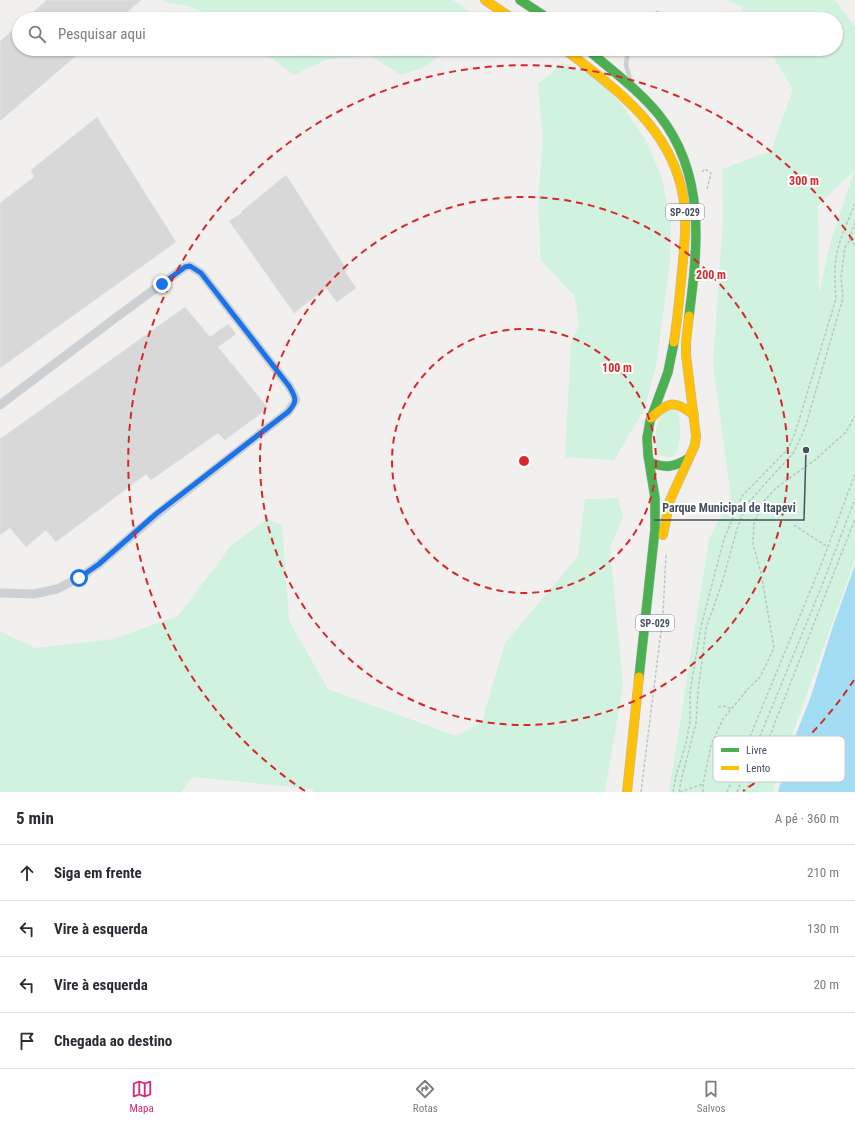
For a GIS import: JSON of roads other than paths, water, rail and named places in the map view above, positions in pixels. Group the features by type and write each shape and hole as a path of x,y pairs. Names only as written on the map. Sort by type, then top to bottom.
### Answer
{"highway":[{"path":"485,0 503,12"},
{"path":"497,0 513,12"},
{"path":"520,0 538,12"},
{"name":"SP-029","path":"573,56 625,99 643,116 656,133 673,162 679,180 684,208 684,252 674,349 668,374 651,418 647,440 655,499 655,529 627,792"},
{"name":"SP-029","path":"596,56 634,90 659,116 674,136 687,166 694,195 698,229 686,349 687,371 696,436 695,445 670,500 666,518 657,593"},
{"path":"651,418 659,408 668,404 676,403 684,406 694,415"},
{"path":"650,462 659,466 677,466 689,458"}],"street":[{"path":"0,405 130,306 185,267 190,266 201,273 289,386 296,400 288,412 156,514 99,564 79,578 57,590 34,594 0,594"}],"lane":[{"path":"627,56 626,65 634,90"}],"water":[{"path":"855,565 855,792 778,792 781,782 845,782 845,736 795,736 810,699 833,626"}],"place":[{"name":"Parque Municipal de Itapevi","path":"806,450"}]}
